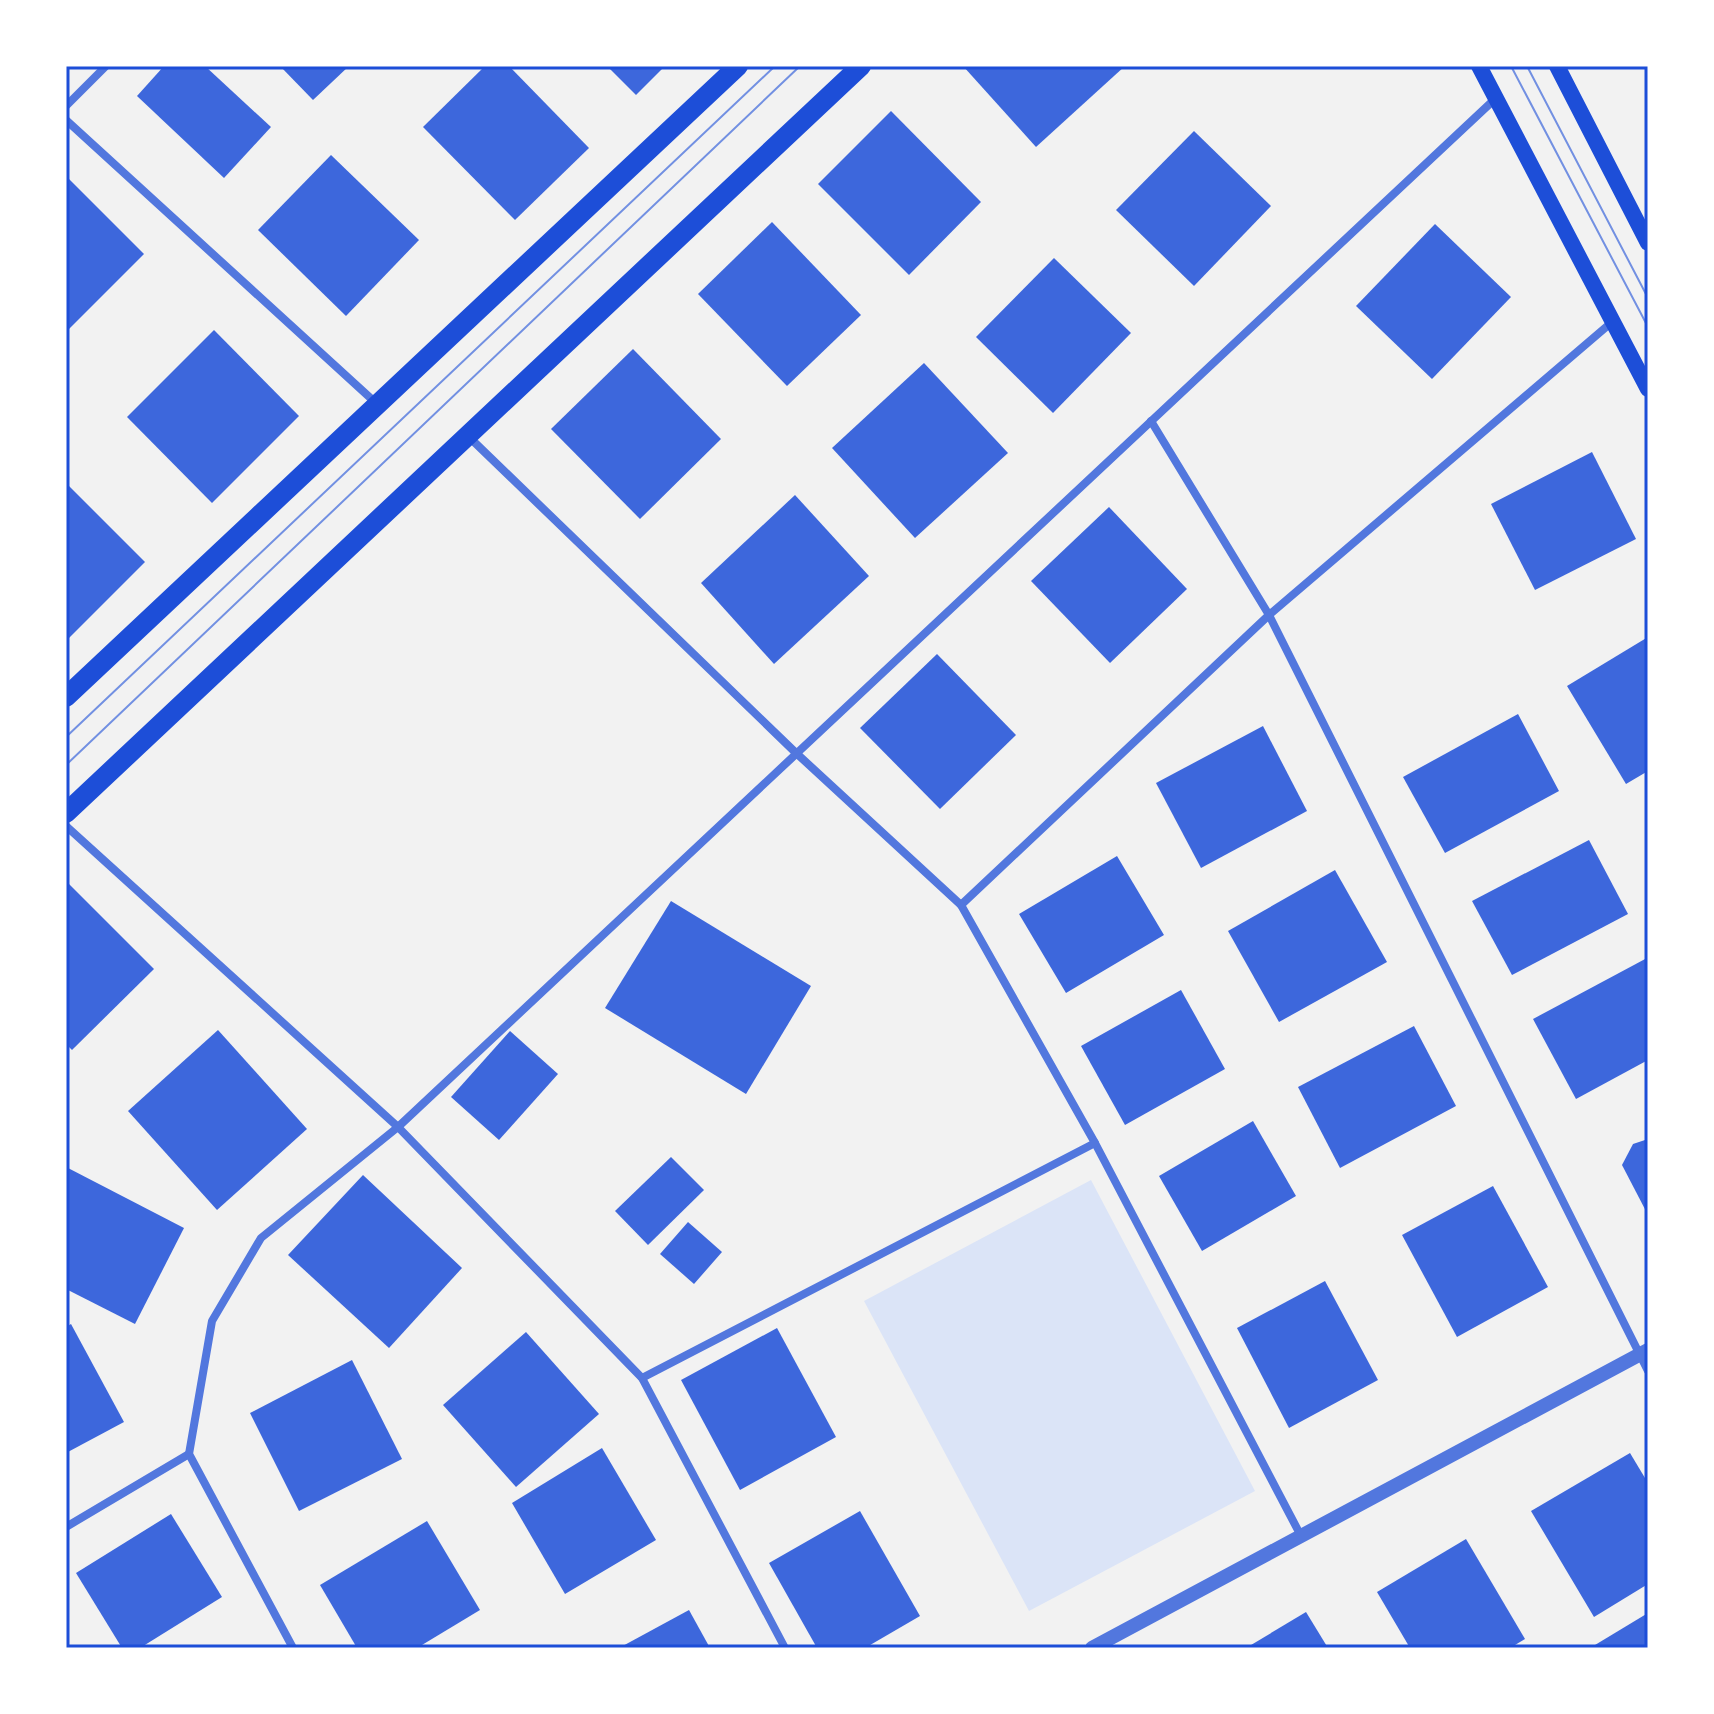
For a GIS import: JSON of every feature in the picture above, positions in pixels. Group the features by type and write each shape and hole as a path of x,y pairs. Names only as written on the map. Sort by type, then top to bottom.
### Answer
{"main road":[{"path":"66,697 738,66"},
{"path":"66,813 861,66"},
{"path":"1479,66 1648,389"},
{"path":"1557,66 1648,243"}],"street":[{"path":"66,106 106,66"},
{"path":"293,1648 189,1454 212,1321 261,1238 398,1127 1496,98"},
{"path":"66,120 377,404"},
{"path":"961,905 1269,615 1613,322"},
{"path":"1151,421 1269,615 1644,1352 1648,1371"},
{"path":"469,437 795,752 961,905 1095,1143 1301,1536"},
{"path":"66,826 398,1127 642,1378 785,1648"},
{"path":"642,1378 1095,1143"},
{"path":"1092,1648 1644,1352"},
{"path":"66,1527 189,1454"}],"shaded area":[{"path":"1091,1180 1255,1491 1029,1611 864,1301"}],"building":[{"path":"164,66 205,66 271,127 224,178 137,96"},
{"path":"280,66 349,66 313,100"},
{"path":"485,66 509,66 589,148 515,220 423,127"},
{"path":"607,66 665,66 636,95"},
{"path":"963,66 1125,66 1036,147"},
{"path":"891,111 981,202 909,275 818,184"},
{"path":"1194,131 1271,206 1194,286 1116,210"},
{"path":"331,155 419,240 346,316 258,230"},
{"path":"66,176 144,254 66,332"},
{"path":"772,222 861,315 787,386 698,294"},
{"path":"1435,224 1511,297 1432,379 1356,306"},
{"path":"1054,258 1131,333 1053,413 976,337"},
{"path":"214,330 299,416 212,503 127,417"},
{"path":"633,349 721,439 640,519 551,429"},
{"path":"924,363 1008,453 915,538 832,448"},
{"path":"1592,452 1636,539 1535,590 1491,504"},
{"path":"66,483 145,562 66,641"},
{"path":"795,495 869,576 774,664 701,583"},
{"path":"1109,507 1187,589 1110,663 1031,581"},
{"path":"1648,637 1648,771 1626,784 1567,686"},
{"path":"937,654 1016,735 940,809 860,728"},
{"path":"1518,714 1559,791 1445,853 1403,777"},
{"path":"1263,726 1307,811 1201,868 1156,783"},
{"path":"1589,840 1628,914 1512,975 1472,901"},
{"path":"1117,856 1164,935 1066,993 1019,914"},
{"path":"1335,870 1387,962 1279,1022 1228,931"},
{"path":"66,881 154,969 72,1050 66,1044"},
{"path":"671,901 811,986 746,1094 605,1008"},
{"path":"1647,958 1648,1060 1576,1099 1533,1019"},
{"path":"1181,990 1225,1069 1125,1125 1081,1046"},
{"path":"1414,1026 1456,1106 1340,1168 1298,1087"},
{"path":"218,1030 307,1129 217,1210 128,1111"},
{"path":"510,1031 558,1074 499,1140 451,1097"},
{"path":"1253,1121 1296,1196 1202,1251 1159,1176"},
{"path":"1648,1139 1648,1215 1622,1165 1633,1144"},
{"path":"671,1157 704,1190 648,1245 615,1211"},
{"path":"68,1168 184,1228 135,1324 66,1289"},
{"path":"363,1175 462,1268 389,1348 288,1255"},
{"path":"1493,1186 1548,1287 1457,1337 1402,1235"},
{"path":"688,1222 722,1252 694,1284 660,1254"},
{"path":"1325,1281 1378,1380 1289,1428 1237,1328"},
{"path":"71,1324 124,1422 66,1453 66,1327"},
{"path":"777,1328 836,1437 740,1490 681,1380"},
{"path":"526,1332 599,1414 516,1487 443,1405"},
{"path":"352,1360 402,1459 299,1511 250,1413"},
{"path":"602,1448 656,1540 565,1594 512,1503"},
{"path":"1630,1453 1648,1483 1648,1584 1594,1617 1531,1511"},
{"path":"860,1511 920,1616 865,1648 817,1648 769,1563"},
{"path":"171,1514 222,1597 140,1648 122,1648 76,1573"},
{"path":"427,1521 480,1610 417,1648 357,1648 320,1585"},
{"path":"1466,1539 1525,1639 1510,1648 1410,1648 1377,1592"},
{"path":"689,1610 710,1648 619,1648"},
{"path":"1306,1612 1328,1648 1246,1648"},
{"path":"1648,1613 1648,1648 1590,1648"}],"tram line":[{"path":"66,737 775,66"},
{"path":"66,765 800,66"},
{"path":"1511,66 1648,327"},
{"path":"1527,66 1648,298"}]}
